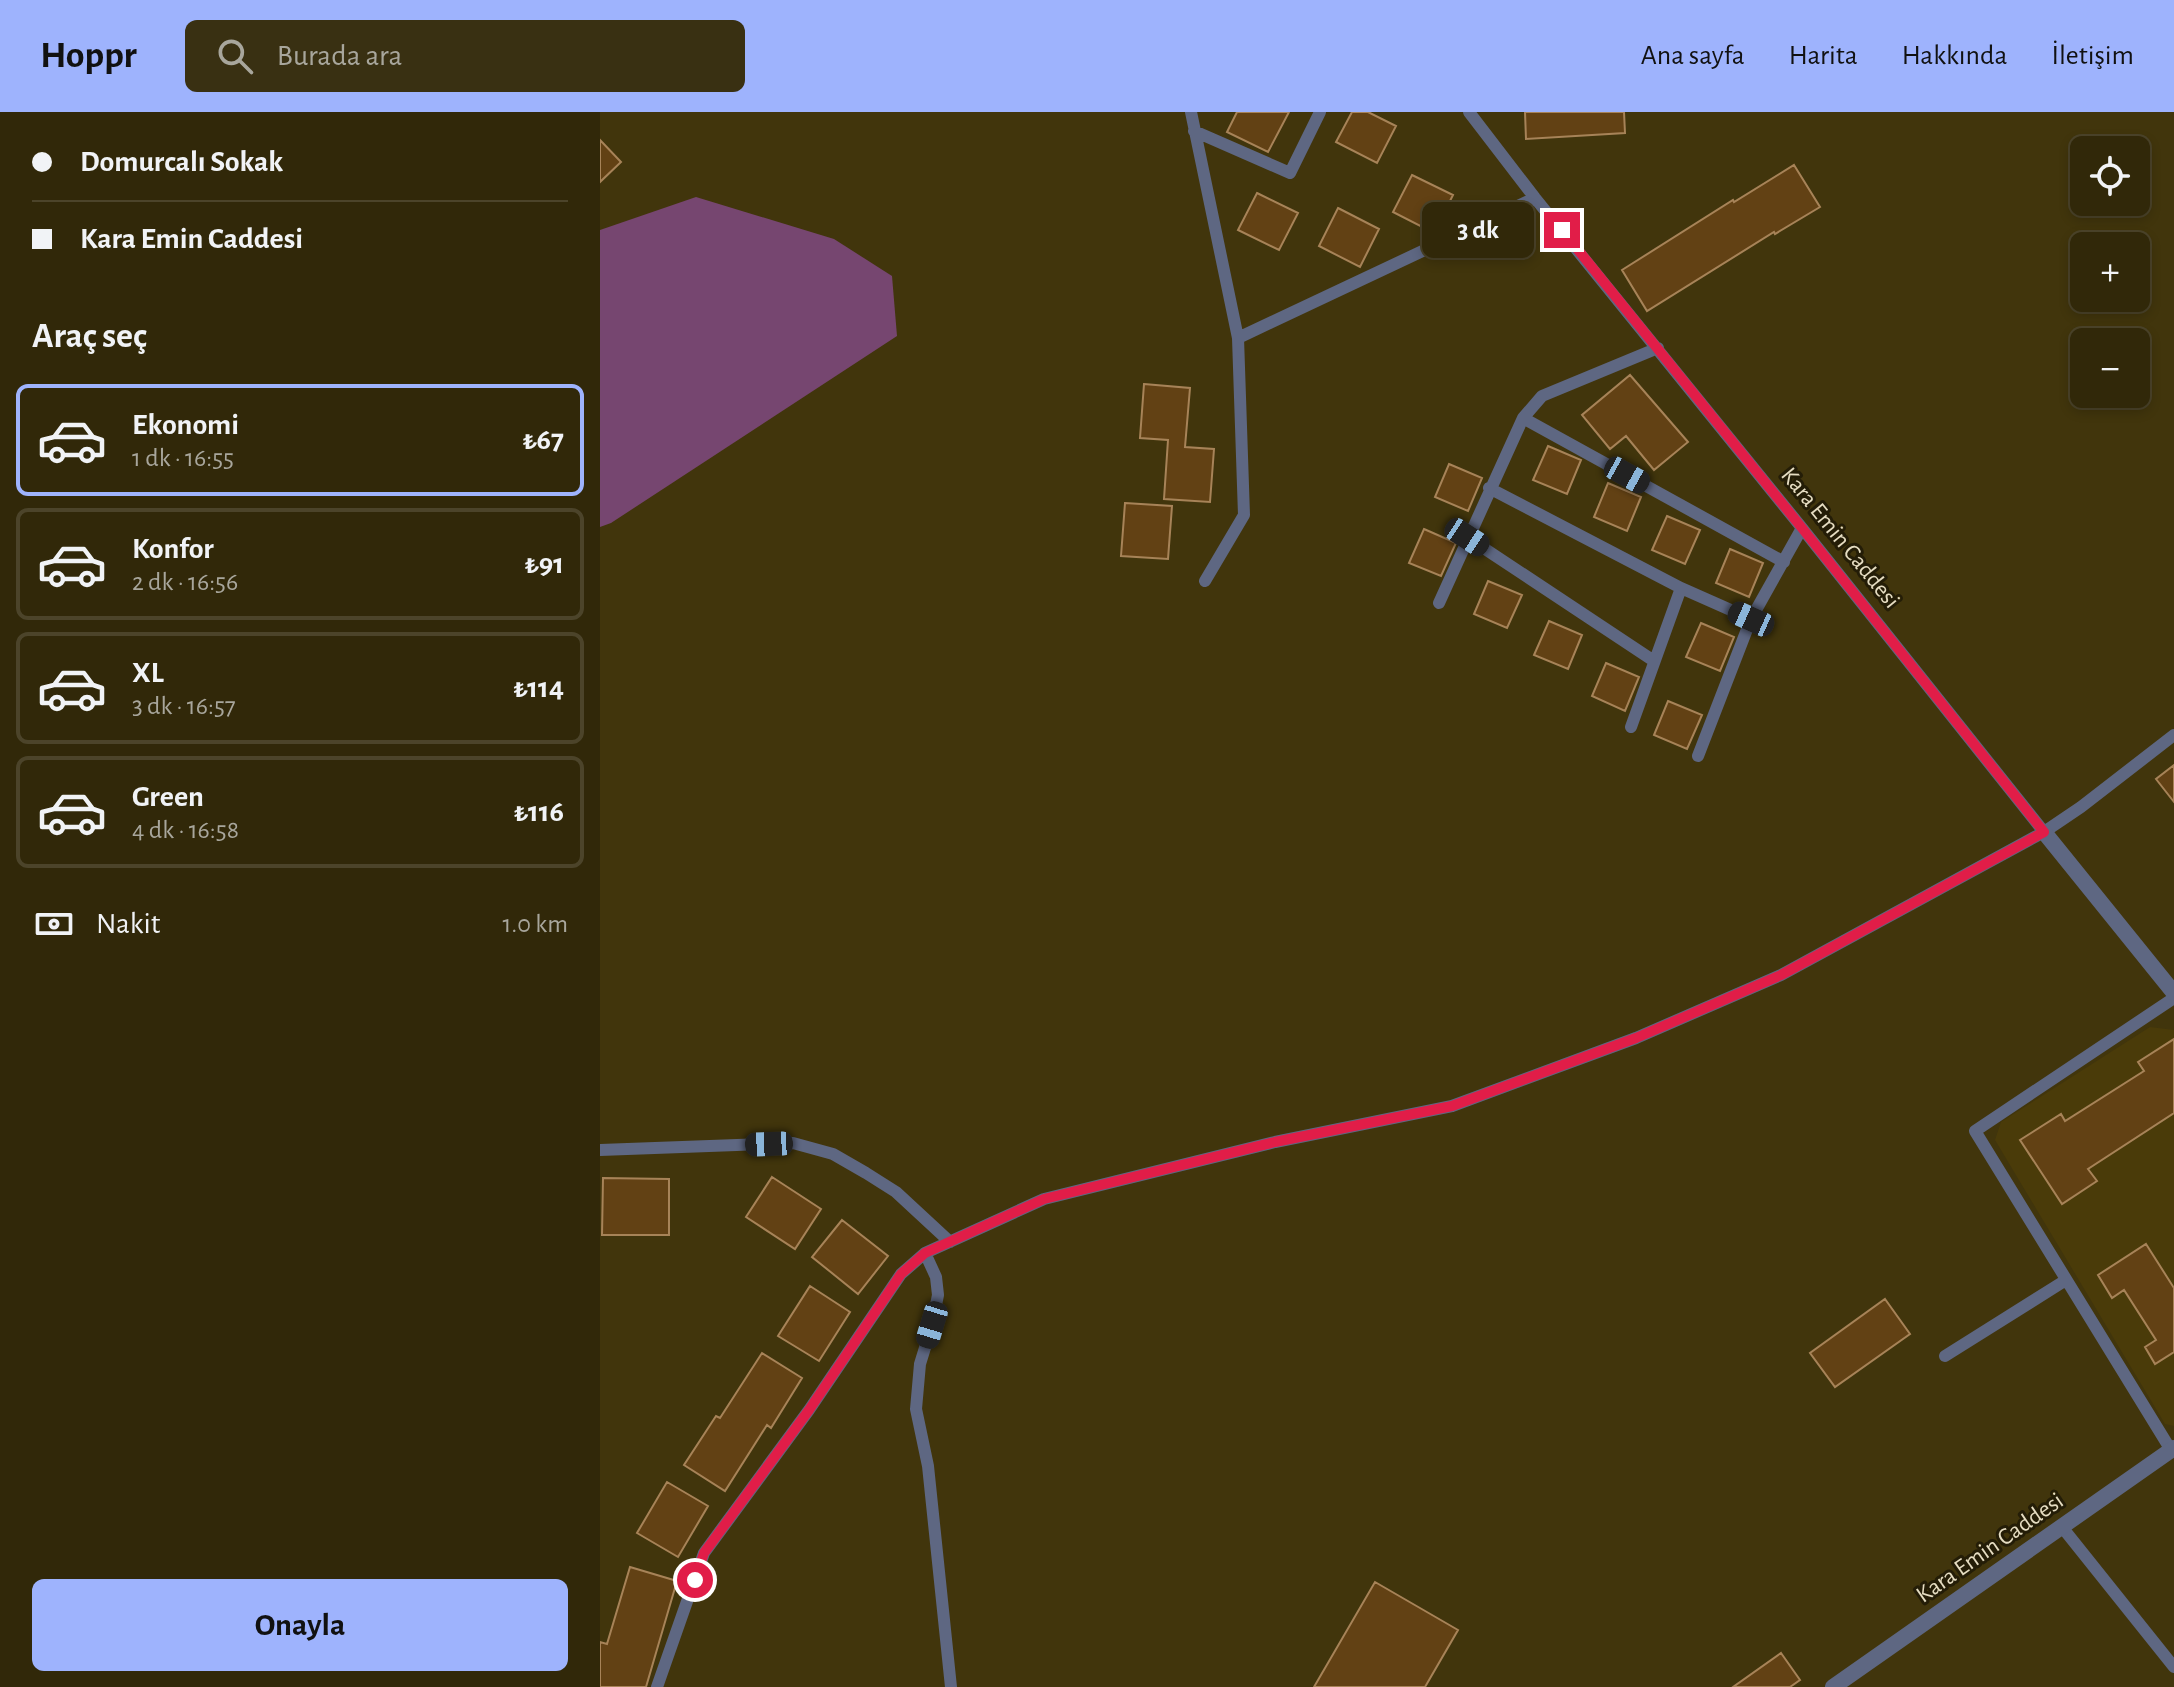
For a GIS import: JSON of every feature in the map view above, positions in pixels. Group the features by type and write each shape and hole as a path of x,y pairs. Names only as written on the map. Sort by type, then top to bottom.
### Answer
{"street":[{"path":"1191,112 1238,338 1244,515 1205,581"},
{"path":"1194,131 1290,173 1320,112"},
{"name":"Kara Emin Caddesi","path":"1469,112 2174,996"},
{"path":"1238,338 1535,198"},
{"path":"1439,603 1523,418 1542,396 1658,348"},
{"path":"1523,418 1784,562"},
{"path":"1489,488 1681,588 1751,619"},
{"path":"1698,756 1751,619 1802,528"},
{"path":"1467,537 1654,661"},
{"path":"1631,727 1681,588"},
{"path":"657,1687 704,1553 809,1410 901,1274 925,1253 1044,1199 1275,1142 1452,1106 1636,1038 1781,975 2044,832 2174,735"},
{"path":"2172,1449 1975,1131 2174,996"},
{"path":"600,1150 793,1143 833,1154 866,1173 896,1192 950,1242"},
{"path":"925,1253 936,1277 938,1295 920,1364 916,1409 928,1466 951,1687"},
{"path":"1945,1356 2066,1280"},
{"name":"Kara Emin Caddesi","path":"1833,1687 2172,1449"},
{"path":"2062,1527 2174,1667"}],"shaded area":[{"path":"696,197 834,239 892,276 897,336 611,523 600,527 600,230"},
{"path":"2150,1027 2174,1030 2174,1426 2165,1424 1995,1140 2001,1122"}],"building":[{"path":"1237,112 1289,112 1268,152 1227,132"},
{"path":"1352,112 1368,112 1396,126 1377,163 1336,142"},
{"path":"1525,112 1624,112 1625,133 1526,139"},
{"path":"600,140 621,162 600,182"},
{"path":"1794,165 1820,207 1647,311 1622,270"},
{"path":"1412,175 1453,195 1434,233 1393,212"},
{"path":"1257,193 1298,213 1279,250 1238,230"},
{"path":"1338,208 1379,229 1360,267 1319,246"},
{"path":"1630,375 1688,442 1654,470 1626,436 1610,449 1582,415"},
{"path":"1144,384 1190,388 1185,447 1214,449 1210,502 1164,499 1168,440 1140,438"},
{"path":"1548,446 1581,460 1567,494 1533,480"},
{"path":"1449,464 1482,478 1468,511 1435,497"},
{"path":"1608,483 1641,497 1627,531 1594,517"},
{"path":"1125,503 1172,506 1168,559 1121,556"},
{"path":"1667,516 1700,530 1685,564 1652,550"},
{"path":"1424,529 1456,543 1441,576 1409,563"},
{"path":"1730,549 1763,563 1749,597 1716,583"},
{"path":"1488,581 1522,595 1507,628 1474,614"},
{"path":"1549,621 1582,635 1568,669 1534,655"},
{"path":"1701,623 1734,637 1720,671 1686,657"},
{"path":"1606,663 1639,677 1625,711 1592,696"},
{"path":"1668,701 1702,715 1687,749 1654,735"},
{"path":"2174,765 2174,802 2156,779"},
{"path":"2174,1039 2174,1113 2088,1169 2097,1181 2062,1204 2020,1140 2061,1114 2065,1121 2144,1071 2138,1062"},
{"path":"772,1177 821,1209 795,1249 746,1217"},
{"path":"603,1178 669,1179 669,1235 602,1235"},
{"path":"842,1220 888,1256 858,1294 812,1257"},
{"path":"2146,1244 2174,1288 2174,1352 2155,1364 2145,1347 2156,1340 2124,1290 2112,1298 2098,1275"},
{"path":"810,1286 850,1312 819,1361 778,1336"},
{"path":"1885,1299 1910,1334 1835,1387 1810,1353"},
{"path":"762,1353 802,1378 771,1428 767,1425 725,1491 684,1465 716,1416 720,1418"},
{"path":"667,1482 708,1506 678,1557 637,1533"},
{"path":"630,1567 677,1581 646,1687 600,1687 600,1642 607,1644"},
{"path":"1375,1582 1458,1630 1425,1687 1314,1687"},
{"path":"1781,1653 1800,1680 1790,1687 1733,1687"}],"route":[{"path":"695,1580 704,1553 809,1410 901,1274 925,1253 1044,1199 1275,1142 1452,1106 1636,1038 1781,975 2044,832 1562,230"}]}
